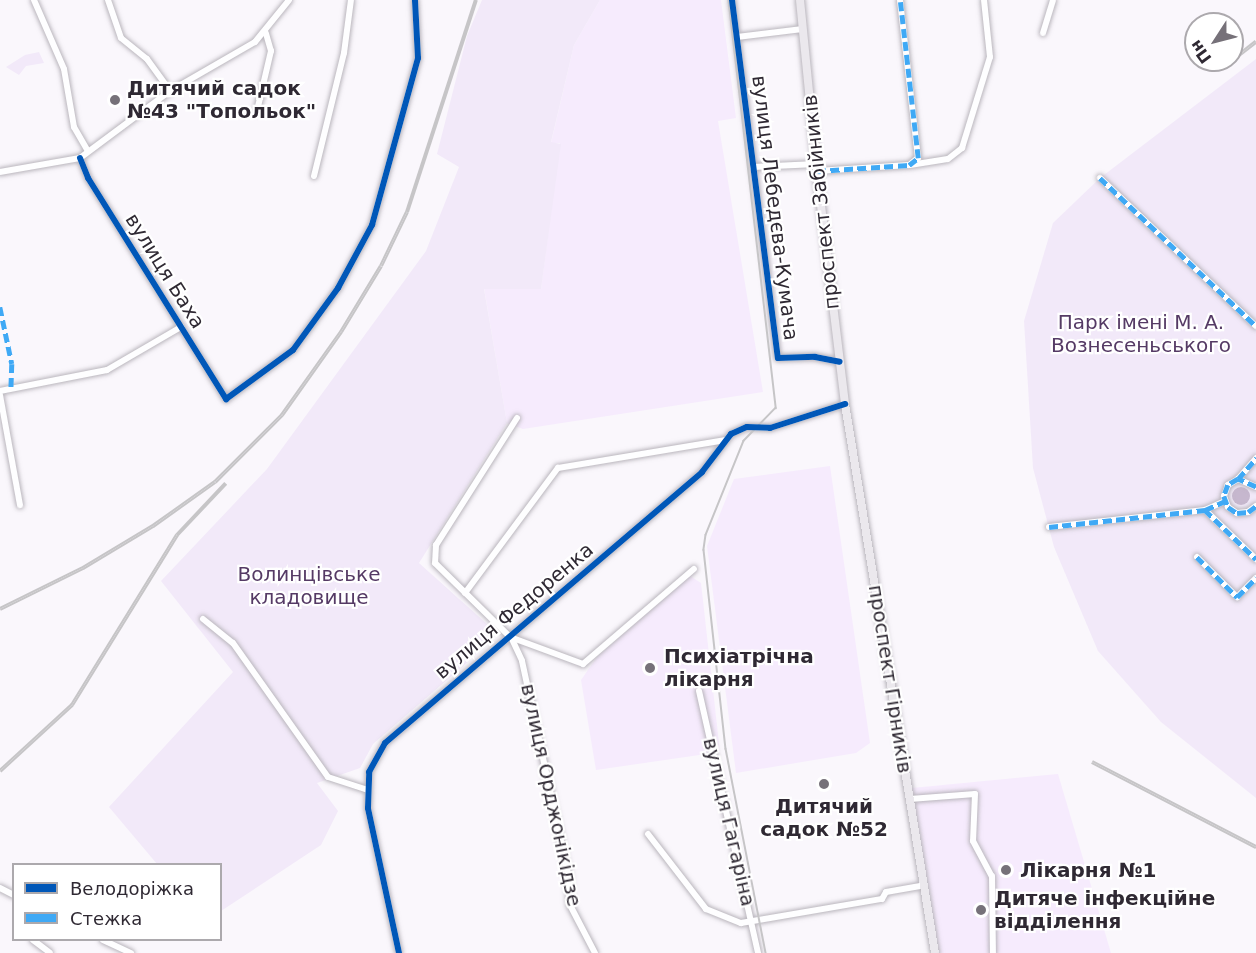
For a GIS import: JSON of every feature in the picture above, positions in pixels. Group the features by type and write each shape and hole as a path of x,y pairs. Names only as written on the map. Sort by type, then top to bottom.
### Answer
{"main road":[{"name":"проспект Забійників","path":"800,0 816,167 845,404"},
{"name":"проспект Гірників","path":"845,404 935,953"}],"street":[{"path":"34,0 64,69 74,127 88,151"},
{"path":"108,0 121,38 147,59 171,91"},
{"path":"0,172 80,158 171,91 266,33 289,0"},
{"path":"314,176 344,53 351,0"},
{"name":"вулиця Баха","path":"80,158 88,178 226,399 294,351 338,288 372,225 418,58 415,0"},
{"name":"вулиця Лебедєва-Кумача","path":"732,0 778,358 815,357 840,362"},
{"path":"900,0 918,158 909,165"},
{"path":"753,167 909,165 948,159 962,148 990,57 984,0"},
{"path":"1043,33 1053,0"},
{"path":"737,37 803,29"},
{"path":"257,111 271,51 266,33"},
{"path":"1100,178 1256,326"},
{"path":"20,505 0,393 107,370 181,327"},
{"name":"вулиця Федоренка","path":"399,953 368,808 369,772 385,743 702,472 726,440 747,427 770,428 845,404"},
{"path":"517,418 435,544 435,563 510,637 583,664 694,569"},
{"path":"465,593 558,468 726,440"},
{"path":"1256,458 1225,490 1225,501 1237,513 1248,512 1256,506"},
{"path":"1238,479 1256,486"},
{"path":"1048,527 1205,510 1225,501"},
{"path":"1205,510 1256,559"},
{"path":"1197,557 1237,597 1256,578"},
{"path":"203,619 233,643 328,777 368,790"},
{"name":"вулиця Орджонікідзе","path":"510,637 522,661 569,879 570,905 595,953"},
{"name":"вулиця Гагаріна","path":"699,691 758,953"},
{"path":"910,799 975,794 973,841 992,876 993,953"},
{"path":"648,834 706,909 724,919 752,923 882,899 886,892 924,885"},
{"path":"35,941 50,953"},
{"path":"108,941 131,953"}],"shaded area":[{"path":"600,0 721,0 736,118 718,121 763,392 523,429 507,423 484,288 541,289 560,143 551,143 574,45"},
{"path":"830,466 870,743 856,753 736,773 707,546 734,479"},
{"path":"1241,487 1247,490 1250,496 1247,502 1241,505 1235,502 1232,496 1235,490"},
{"name":"Психіатрічна лікарня","path":"690,576 701,583 720,752 596,770 581,680 597,657"},
{"name":"Лікарня №1","path":"1058,774 1111,953 938,953 912,788"}],"green space":[{"name":"Волинцівське кладовище","path":"482,0 600,0 574,45 551,142 561,144 541,289 484,289 507,423 419,563 497,633 493,640 373,744 360,768 317,783 338,811 321,845 222,910 222,863 156,863 109,807 233,672 161,581 267,469 426,251 459,167 437,154 467,36"},
{"path":"39,52 44,63 26,66 19,75 6,67 25,55"},
{"name":"Парк імені М. А. Вознесеньського","path":"1256,59 1256,798 1161,722 1098,651 1054,547 1033,468 1024,321 1053,223 1100,178 1239,72 1244,72 1244,68"}],"tram line":[{"path":"729,0 776,408 744,441 706,535 704,550 726,749 766,953"}],"railway":[{"path":"0,609 83,568 153,526 215,482 282,415 341,332 381,266 407,212 476,0"},
{"path":"1244,51 1256,42"},
{"path":"0,771 72,705 177,535 226,483"},
{"path":"1092,762 1256,847"}],"marked path":[{"path":"817,171 909,165 918,158 900,0"},
{"path":"1100,178 1256,326"},
{"path":"0,307 12,364 11,390"},
{"path":"1238,479 1256,458"},
{"path":"1256,487 1238,479 1228,485 1224,496 1228,507 1237,513 1248,512 1256,506"},
{"path":"1049,527 1205,510 1225,501"},
{"path":"1205,510 1256,559"},
{"path":"1197,557 1237,597 1256,578"}],"cycle path":[{"path":"80,158 88,178 226,399 293,350 338,288 372,225 418,58 415,0"},
{"path":"732,0 778,358 815,357 840,362"},
{"path":"399,953 368,808 369,772 385,743 702,472 731,434 747,427 770,428 845,404"}],"place":[{"name":"Дитячий садок №43 \"Топольок\"","path":"115,100"},
{"name":"Психіатрічна лікарня","path":"650,668"},
{"name":"Дитячий садок №52","path":"824,784"},
{"name":"Лікарня №1","path":"1006,870"},
{"name":"Дитяче інфекційне відділення","path":"981,910"}]}
